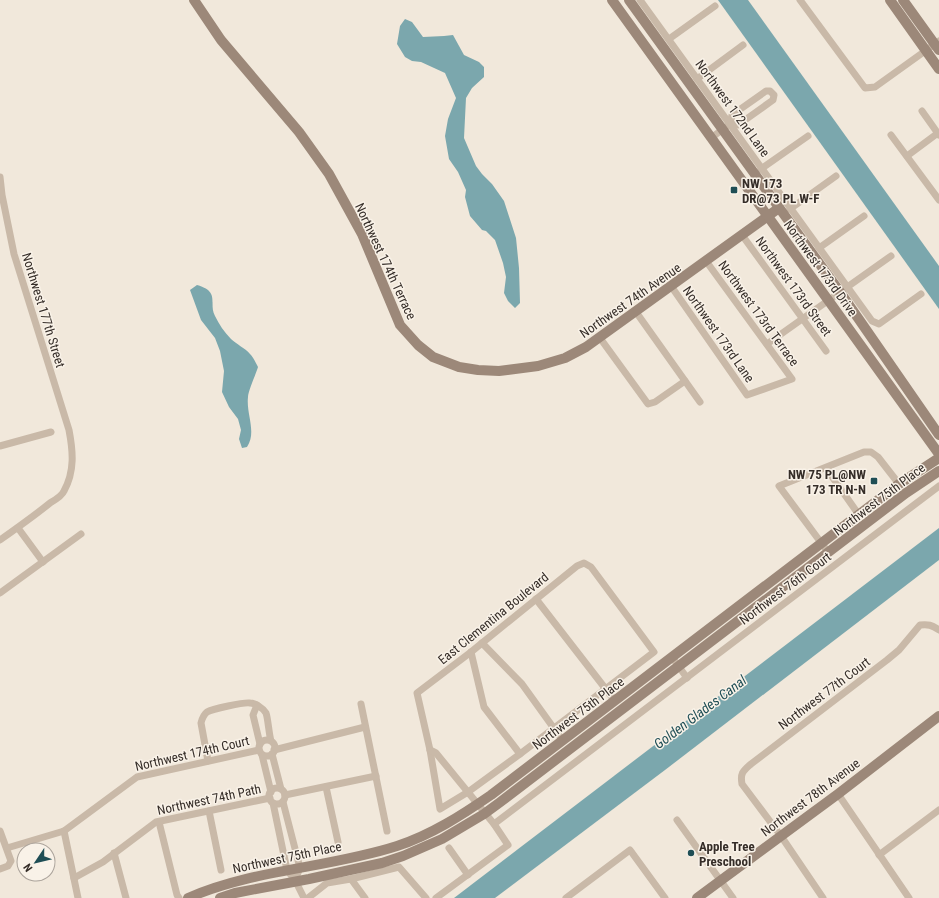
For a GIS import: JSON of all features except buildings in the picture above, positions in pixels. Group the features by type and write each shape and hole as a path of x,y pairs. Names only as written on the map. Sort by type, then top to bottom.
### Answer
{"street":[{"name":"Northwest 174th Terrace","path":"194,0 221,40 299,132 329,174 362,234 400,325 418,345 433,357 459,367 478,370"},
{"name":"Northwest 173rd Drive","path":"612,0 939,454"},
{"name":"Northwest 173rd Drive","path":"629,0 726,127 779,208 843,290 939,435"},
{"name":"Northwest 172nd Lane","path":"641,0 697,79 726,127 762,169 819,248 843,290 872,321 879,324 921,294"},
{"path":"800,0 865,88 876,88 926,51 938,45 903,0"},
{"path":"890,0 939,69"},
{"path":"669,39 715,6"},
{"path":"697,79 743,45"},
{"path":"711,138 726,127 732,115 766,91 770,91 774,95 773,100 738,126 726,127"},
{"path":"907,156 938,134 922,110"},
{"path":"891,135 939,200"},
{"path":"762,169 808,136"},
{"path":"790,209 836,176"},
{"name":"Northwest 177th Street","path":"0,177 2,195 14,254 67,426 72,448 73,465 64,492 0,540"},
{"name":"Northwest 74th Avenue","path":"478,370 499,371 538,366 565,358 586,347 779,208"},
{"path":"819,248 864,216"},
{"name":"Northwest 173rd Street","path":"742,236 826,351"},
{"path":"767,344 891,256"},
{"name":"Northwest 173rd Terrace","path":"706,261 792,379"},
{"name":"Northwest 173rd Lane","path":"671,286 747,395 792,379"},
{"path":"636,312 700,402"},
{"path":"600,338 648,404 655,402 685,381"},
{"path":"0,446 51,432"},
{"path":"828,552 780,486 864,452 871,452 878,457 899,484"},
{"name":"Northwest 75th Place","path":"188,898 232,882 379,852 436,829 477,805 899,484 939,458"},
{"path":"826,468 859,515"},
{"name":"Northwest 75th Place","path":"220,898 235,893 295,880 309,879 382,863 403,856 442,839 484,814 828,552 928,477 939,471"},
{"name":"Northwest 76th Court","path":"494,824 937,486 928,477"},
{"path":"18,528 43,562"},
{"path":"0,593 82,534"},
{"name":"East Clementina Boulevard","path":"430,750 417,693 471,652 577,566 584,563 591,567 654,652 606,689"},
{"path":"536,599 615,701 615,708 606,722"},
{"name":"Northwest 77th Court","path":"781,836 742,784 741,777 743,771 899,650 920,625 927,624 934,626 939,630"},
{"path":"482,643 522,684 563,741"},
{"path":"471,652 484,706 520,754"},
{"path":"672,657 687,678"},
{"path":"430,750 440,809 468,792 606,689"},
{"path":"208,761 202,723 202,717 206,712 250,702 257,705 266,713 270,741 274,745 273,752 300,868 295,880"},
{"path":"361,704 387,831"},
{"path":"257,705 253,715 286,870 295,880 304,898"},
{"name":"Northwest 78th Avenue","path":"697,898 838,794 939,716"},
{"path":"260,750 268,756 273,752 366,727"},
{"path":"260,750 263,741 270,741"},
{"name":"Northwest 174th Court","path":"7,848 64,831 137,777 260,750"},
{"path":"430,750 436,753 484,814 494,824 508,845 436,898"},
{"path":"283,795 376,776"},
{"path":"326,787 338,842"},
{"path":"271,798 275,788 283,795"},
{"path":"838,794 909,898"},
{"path":"271,798 279,804 283,795"},
{"name":"Northwest 74th Path","path":"74,878 103,862 156,822 271,798"},
{"path":"879,855 939,810"},
{"path":"209,811 221,870"},
{"path":"677,820 733,898"},
{"path":"159,822 179,898"},
{"path":"0,831 11,861 8,866 0,869"},
{"path":"64,831 78,898"},
{"path":"781,836 822,898"},
{"path":"449,848 468,875"},
{"path":"566,898 630,850 665,898"},
{"path":"114,853 126,898"},
{"path":"308,898 327,883 351,879 400,867 426,898"},
{"path":"351,879 364,898"}],"water":[{"path":"718,0 748,0 939,266 939,309"},
{"path":"405,19 412,22 423,37 453,35 464,55 479,62 484,67 484,77 472,88 466,98 464,138 476,166 492,184 504,201 516,238 520,303 515,308 508,301 504,293 506,277 495,240 486,231 482,230 470,216 465,197 466,190 458,172 449,159 445,136 448,119 456,98 445,73 421,62 412,61 405,57 397,44 400,26"},
{"path":"197,285 209,291 212,298 213,311 220,325 231,339 250,354 258,367 248,394 251,435 247,447 242,448 239,439 241,430 238,419 229,407 222,392 224,371 220,351 215,338 201,320 190,290"},
{"name":"Golden Glades Canal","path":"939,528 939,560 665,770 495,898 454,898"}],"place":[{"name":"NW 173 DR@73 PL W-F","path":"734,190"},
{"name":"NW 75 PL@NW 173 TR N-N","path":"874,481"},
{"name":"Apple Tree Preschool","path":"691,853"}]}
